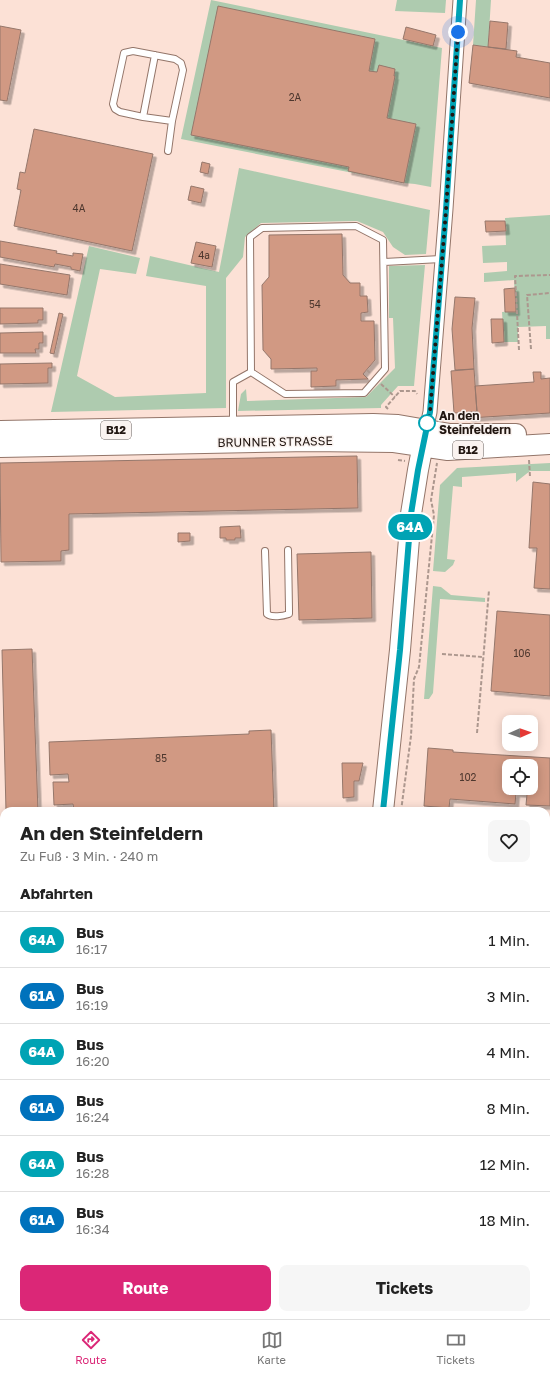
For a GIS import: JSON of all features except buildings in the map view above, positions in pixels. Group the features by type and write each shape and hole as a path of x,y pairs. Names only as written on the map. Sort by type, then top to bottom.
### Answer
{"main road":[{"name":"BRUNNER STRASSE","path":"0,447 233,435 372,424 398,425 448,450 550,444"},
{"name":"BRUNNER STRASSE","path":"0,431 233,435"},
{"name":"BRUNNER STRASSE","path":"424,438 450,434 507,435 550,432"},
{"path":"389,807 411,514 424,438"}],"street":[{"path":"424,438 430,412 460,0"}],"lane":[{"path":"168,151 172,121 183,70 181,64 175,60 155,55 133,51 124,53 113,104 115,109 120,112 172,121"},
{"path":"143,116 155,55"},
{"path":"356,226 383,240 385,368 364,393 285,394 251,372 250,237 262,228 356,226"},
{"path":"384,262 441,259"},
{"path":"233,435 233,382 251,372"},
{"path":"265,551 268,614 271,617 289,614 288,550"}],"path":[{"path":"519,350 515,276 550,275"},
{"path":"531,349 527,295 550,294"},
{"path":"380,383 395,398"},
{"path":"388,409 386,407 400,391 414,391 417,394"},
{"path":"390,807 411,736 414,679 419,666 434,515 432,500 438,460"},
{"path":"529,460 530,477"},
{"path":"477,733 489,590"},
{"path":"442,654 483,657"}],"green space":[{"path":"211,0 442,48 431,187 181,139"},
{"path":"397,0 446,0 445,13 395,11"},
{"path":"476,0 491,0 488,47 473,45"},
{"path":"239,168 430,210 426,254 405,255 393,247 383,232 357,221 261,223 245,237 243,257 226,278 226,408 51,412 89,246 140,258 136,274 100,269 77,376 115,397 206,393 206,286 146,276 150,256 219,272"},
{"path":"550,215 550,339 546,339 546,326 518,327 518,342 504,342 502,312 516,311 514,280 484,282 484,273 507,271 507,262 483,263 482,246 506,245 505,218"},
{"path":"425,265 414,386 398,386 381,405 381,408 238,411 241,394 246,389 247,401 366,397 395,368 393,318 389,318 389,266"},
{"path":"550,463 550,471 530,471 516,482 516,473 462,477 462,487 453,486 447,559 455,560 453,565 445,572 433,571 440,485 457,468"},
{"path":"433,586 441,587 451,595 485,598 485,602 440,599 433,693 429,699 424,699"}],"bus line":[{"name":"64A","path":"384,807 400,650 411,514 414,491 430,412 446,210 460,0"}],"place":[{"name":"An den Steinfeldern","path":"427,423"}],"route":[{"path":"427,423 430,412 458,32"}]}
